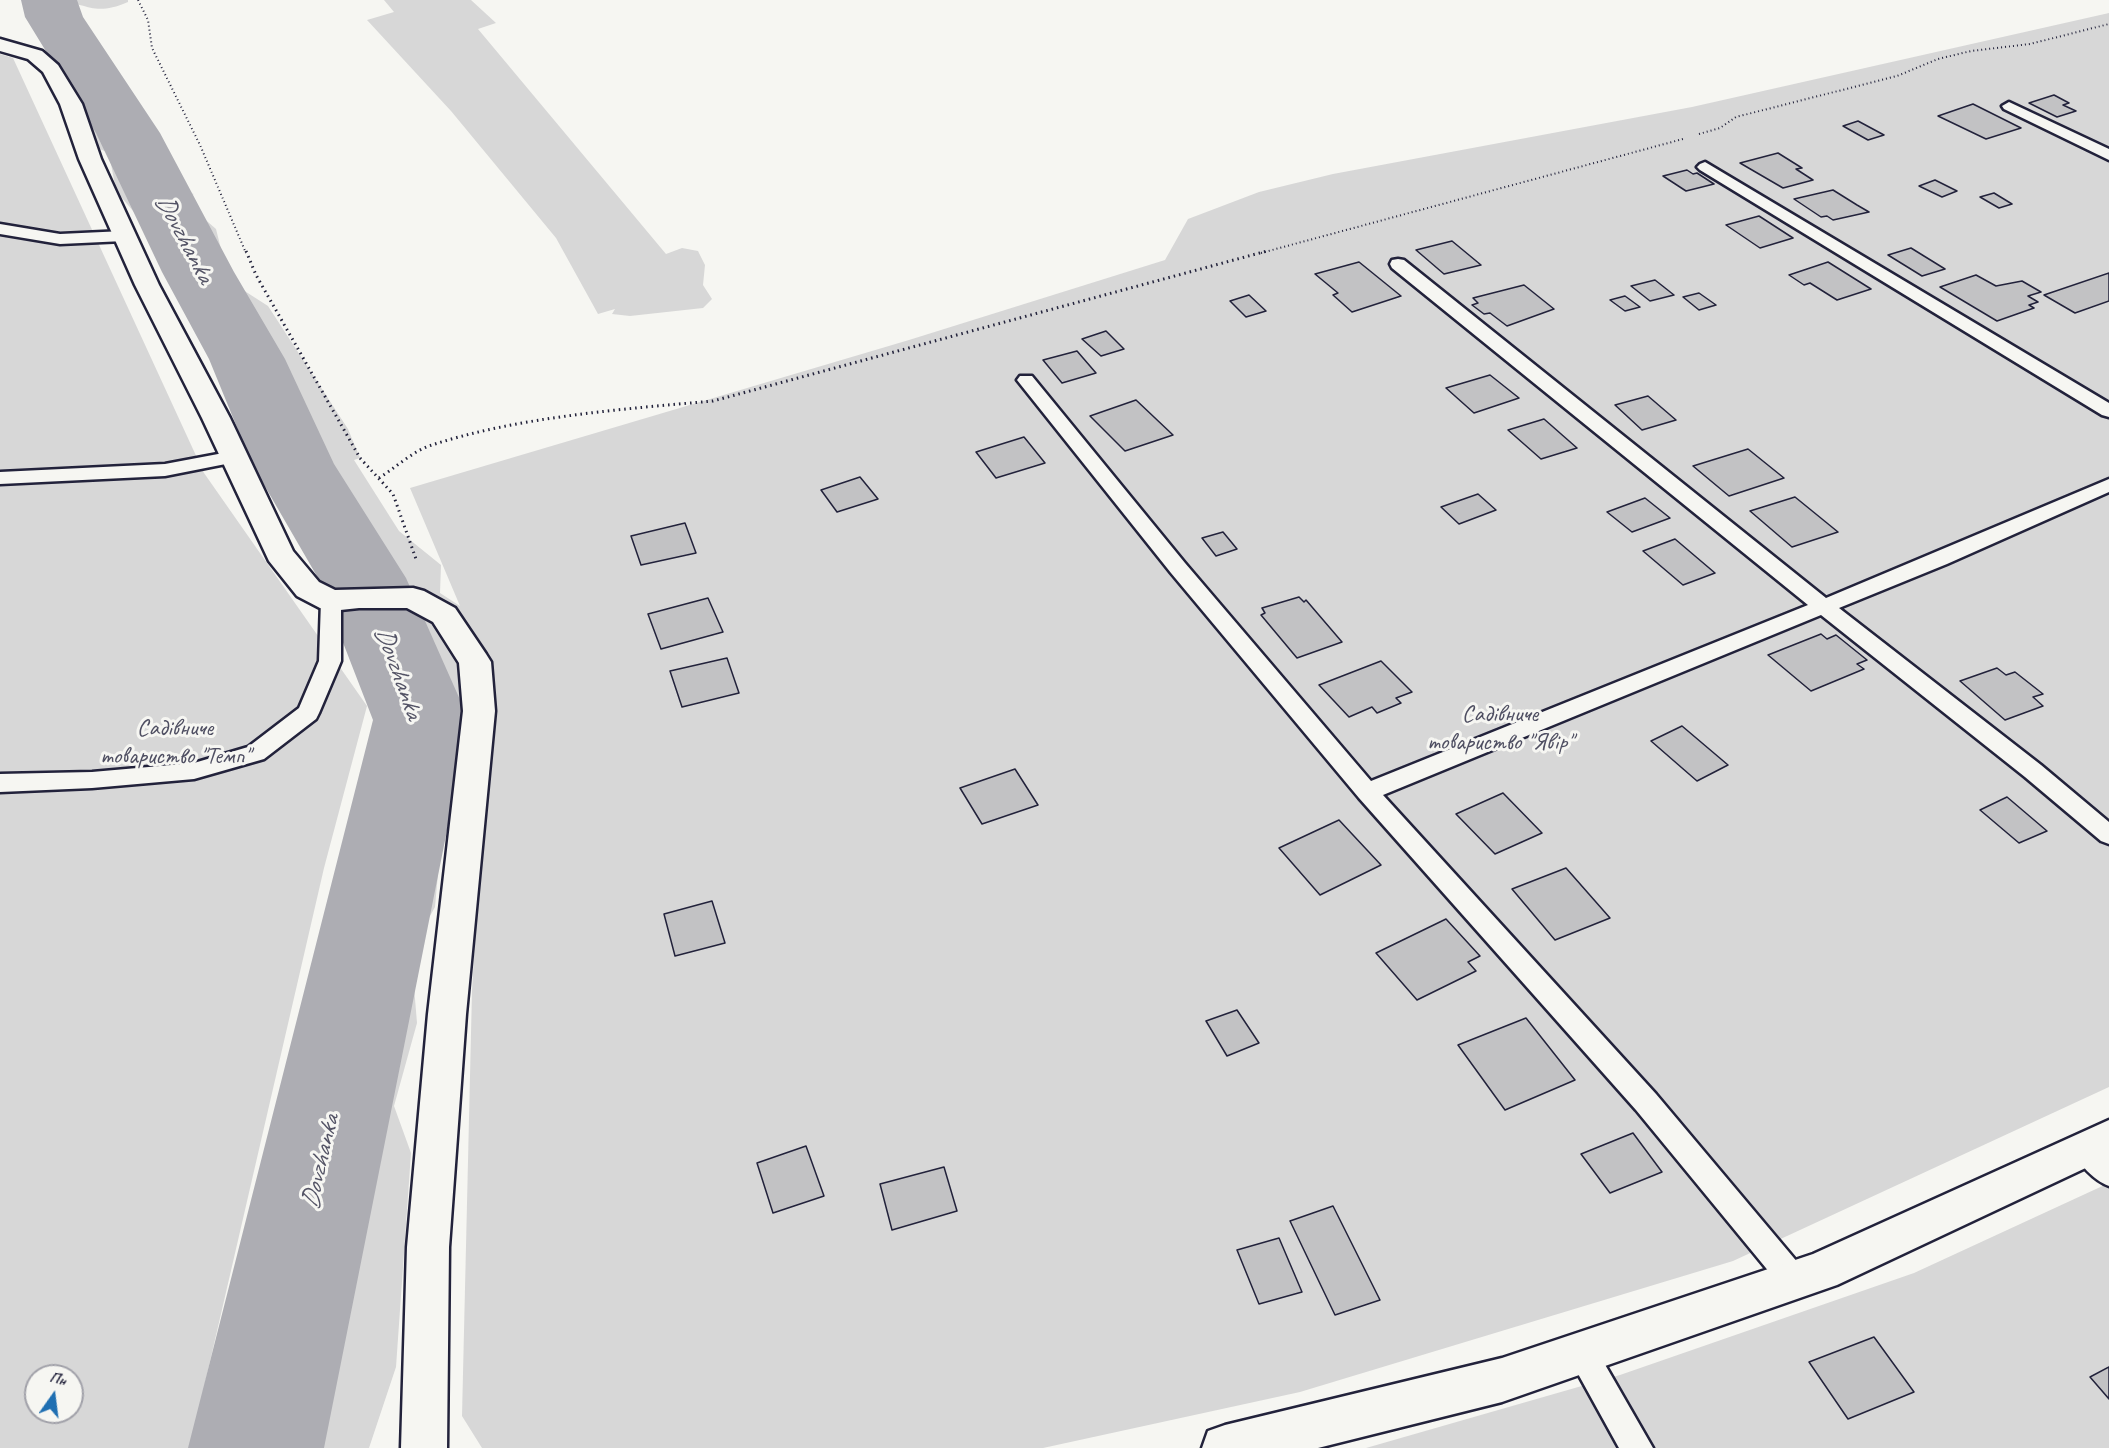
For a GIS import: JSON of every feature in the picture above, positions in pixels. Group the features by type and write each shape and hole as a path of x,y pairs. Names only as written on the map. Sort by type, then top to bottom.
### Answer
{"street":[{"path":"0,45 35,55 51,69 71,104 90,159 124,236 280,554 308,589 372,598 444,615 475,662 479,711 447,1014 428,1247 424,1448"},
{"path":"1225,1448 1502,1380 1822,1271 2101,1153"}],"lane":[{"path":"2009,106 2109,155"},
{"path":"1705,167 1876,273 2109,411"},
{"path":"0,229 60,239 124,236"},
{"path":"1398,264 1823,606 2033,771 2109,835"},
{"path":"1026,380 1178,568 1367,792 1646,1102 1794,1280"},
{"path":"0,478 165,470 234,457"},
{"path":"1367,792 1940,559 2109,485"},
{"path":"0,783 92,780 194,771 256,753 308,713 330,661 372,598"},
{"path":"1581,1352 1637,1448"}],"path":[{"path":"138,0 148,20 152,48 200,145 256,274 360,458 393,494 418,564 372,598"},
{"path":"1697,135 1720,128 1736,117 1897,76 1938,59 1971,51 2030,44 2109,24"},
{"path":"379,478 427,447 499,428 619,409 713,401 1686,138"}],"green space":[{"path":"55,0 128,0 128,2 98,9"},
{"path":"384,0 471,0 496,23 478,29 666,254 682,248 698,251 705,265 703,285 712,299 703,308 630,316 612,314 615,309 598,314 556,238 451,111 367,20 394,12"},
{"name":"Садівниче товариство \"Явір\"","path":"2109,13 2109,1087 1733,1261 1300,1392 1043,1448 482,1448 462,1416 472,991 486,744 461,738 416,795 440,851 435,907 411,950 417,1023 394,1106 411,1153 396,1367 369,1448 220,1448 241,1399 271,1278 312,1088 308,1015 349,849 397,713 349,645 359,598 259,473 253,422 225,394 157,239 116,191 109,153 79,140 89,122 89,105 106,98 120,96 132,105 142,136 151,150 185,192 194,194 184,198 186,203 216,229 229,281 268,306 348,429 360,458 354,460 399,531 441,565 440,593 460,606 410,488 909,340 1165,260 1188,219 1259,192 1333,174 1692,107"},
{"name":"Садівниче товариство \"Темп\"","path":"0,54 13,58 204,473 367,706 324,868 190,1448 0,1448"},
{"path":"2109,1183 2109,1448 1366,1448 1620,1375 1914,1273"}],"building":[{"path":"2054,95 2069,103 2063,105 2076,111 2057,117 2029,103"},
{"path":"1973,104 2021,128 1986,139 1938,116"},
{"path":"1858,121 1884,135 1868,140 1843,126"},
{"path":"1778,153 1802,168 1796,169 1813,180 1783,188 1740,163"},
{"path":"1687,170 1693,174 1697,173 1714,184 1686,191 1663,176"},
{"path":"1935,180 1957,191 1942,197 1919,186"},
{"path":"1833,190 1869,212 1833,220 1827,216 1821,217 1794,199"},
{"path":"1994,193 2012,204 1999,208 1980,197"},
{"path":"1759,216 1793,238 1760,248 1726,225"},
{"path":"1452,241 1481,265 1444,274 1416,250"},
{"path":"1911,248 1945,269 1922,276 1888,255"},
{"path":"1359,262 1401,296 1352,312 1333,295 1338,293 1315,274"},
{"path":"1828,262 1871,289 1837,300 1810,283 1804,285 1789,275"},
{"path":"2109,273 2109,301 2075,313 2044,295"},
{"path":"1976,275 1996,286 2022,281 2041,292 2028,296 2038,302 2029,305 2034,308 1997,321 1940,287"},
{"path":"1655,280 1674,295 1650,301 1631,286"},
{"path":"1524,285 1554,309 1507,326 1490,313 1484,314 1472,305 1478,303 1473,298"},
{"path":"1699,293 1716,305 1699,310 1683,297"},
{"path":"1249,295 1266,311 1246,317 1230,301"},
{"path":"1625,296 1640,307 1625,311 1610,300"},
{"path":"1106,331 1124,349 1101,356 1082,339"},
{"path":"1077,351 1096,373 1062,383 1043,360"},
{"path":"1490,375 1519,398 1474,413 1446,388"},
{"path":"1648,396 1676,420 1642,430 1615,405"},
{"path":"1136,400 1173,435 1125,451 1090,416"},
{"path":"1544,419 1577,448 1541,459 1508,430"},
{"path":"1024,437 1045,463 996,478 976,452"},
{"path":"1748,449 1784,478 1729,496 1693,466"},
{"path":"860,477 878,499 837,512 821,490"},
{"path":"1478,494 1496,510 1459,524 1441,507"},
{"path":"1795,497 1838,532 1792,547 1750,511"},
{"path":"1645,498 1670,518 1632,532 1607,512"},
{"path":"685,523 696,553 641,565 631,536"},
{"path":"1223,532 1237,549 1216,556 1202,538"},
{"path":"1675,539 1715,573 1683,585 1643,551"},
{"path":"1299,597 1304,602 1306,600 1342,642 1297,658 1261,615 1265,613 1262,608"},
{"path":"708,598 723,632 661,649 648,614"},
{"path":"1821,634 1827,639 1836,635 1867,660 1857,664 1864,669 1811,691 1768,655"},
{"path":"727,658 739,693 682,707 670,671"},
{"path":"1381,661 1412,692 1396,698 1401,703 1377,713 1372,707 1349,717 1319,685"},
{"path":"1997,668 2006,675 2015,672 2043,694 2033,697 2043,706 2005,720 1960,681"},
{"path":"1682,726 1728,765 1697,781 1651,741"},
{"path":"1015,769 1038,805 982,824 960,788"},
{"path":"1503,793 1542,833 1495,854 1456,814"},
{"path":"2007,797 2047,831 2019,843 1980,810"},
{"path":"1339,820 1381,865 1320,895 1279,848"},
{"path":"1566,868 1610,918 1555,940 1512,889"},
{"path":"712,901 725,943 675,956 664,914"},
{"path":"1446,919 1480,956 1468,962 1476,971 1417,1000 1376,953"},
{"path":"1237,1010 1259,1043 1227,1056 1206,1021"},
{"path":"1526,1018 1575,1080 1505,1110 1458,1045"},
{"path":"1633,1133 1662,1172 1610,1193 1581,1154"},
{"path":"806,1146 824,1196 773,1213 757,1163"},
{"path":"944,1167 957,1211 892,1230 880,1184"},
{"path":"1333,1206 1380,1300 1335,1315 1290,1221"},
{"path":"1279,1238 1302,1292 1259,1304 1237,1250"},
{"path":"1874,1337 1914,1392 1848,1419 1809,1362"},
{"path":"2109,1367 2109,1399 2090,1377"}],"waterway":[{"name":"Dovzhanka","path":"49,0 54,17 128,133 198,272 247,359 293,464 362,578 421,720 256,1448"}]}
